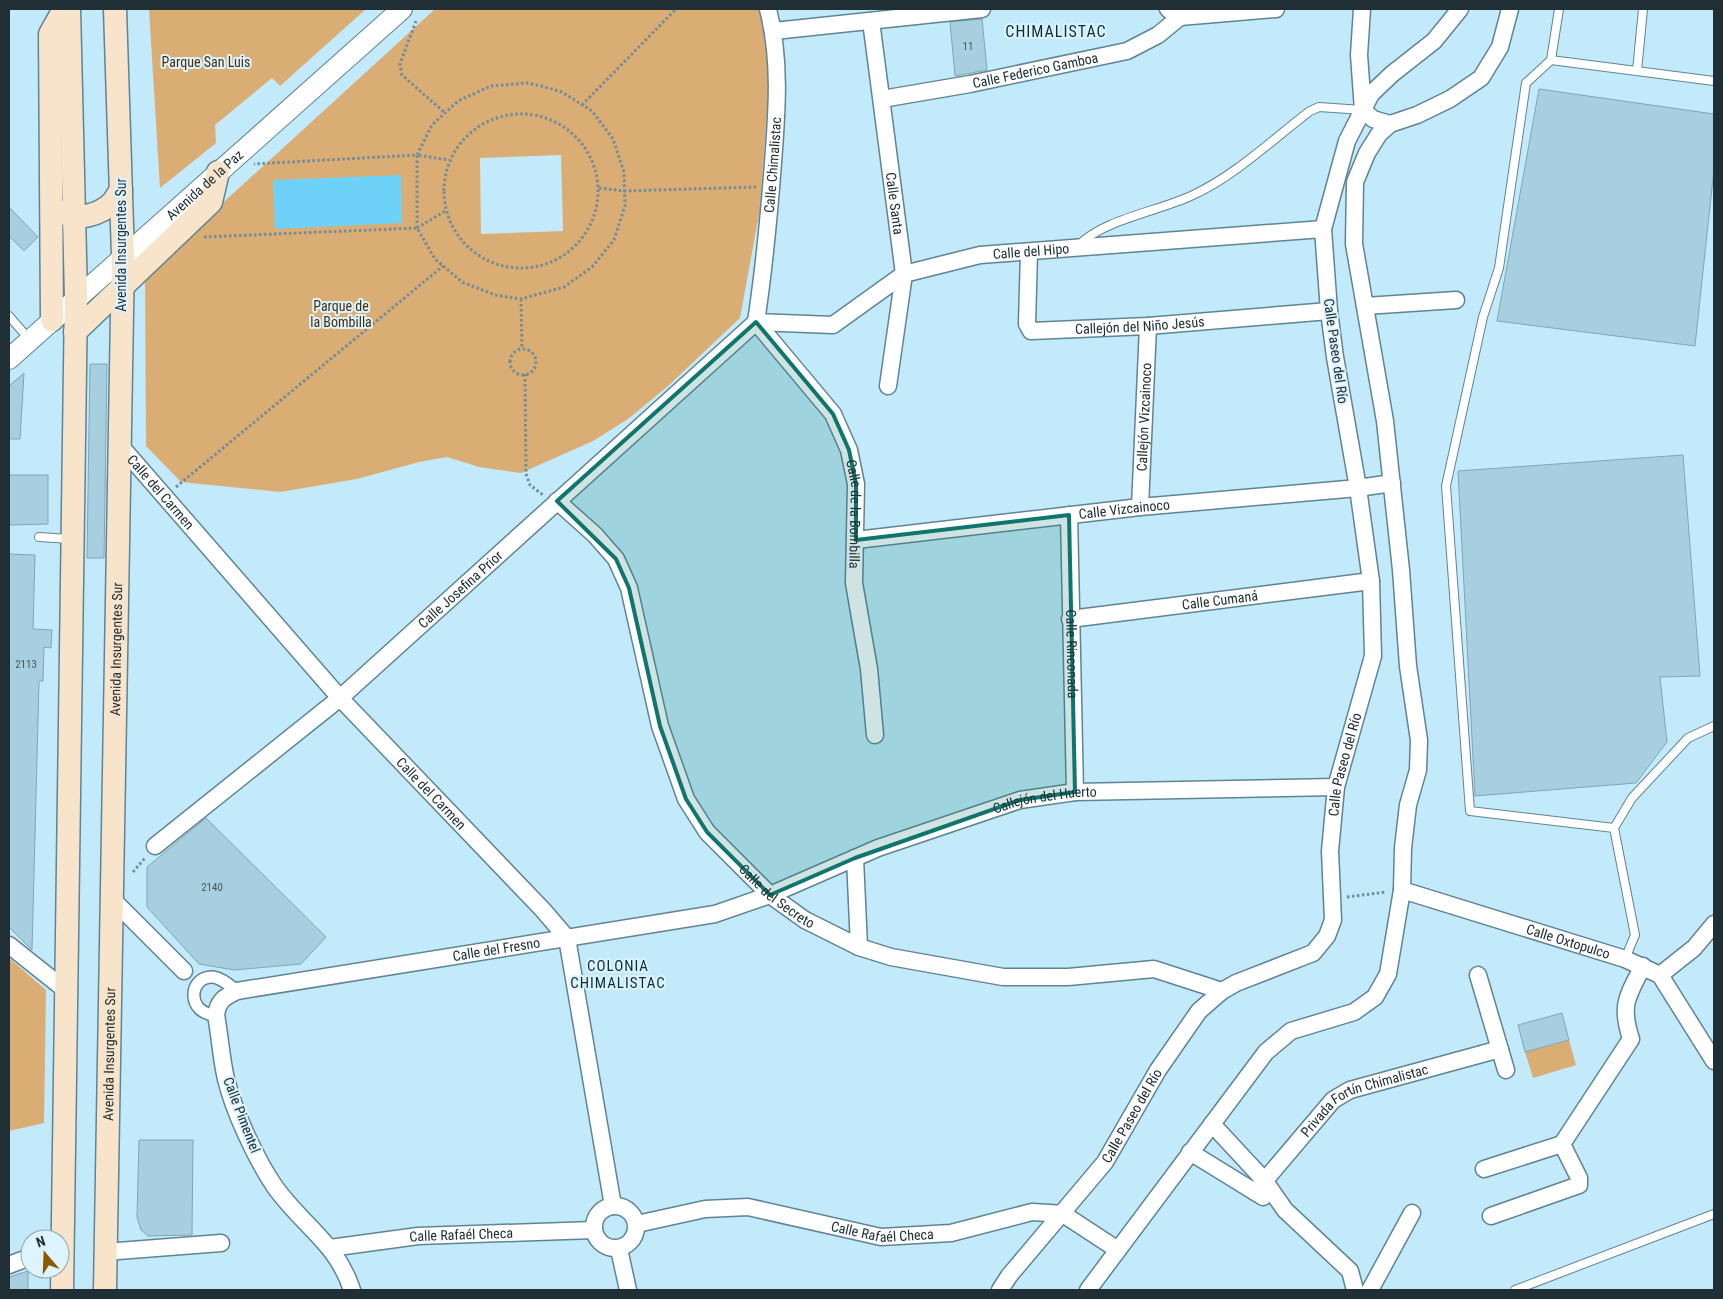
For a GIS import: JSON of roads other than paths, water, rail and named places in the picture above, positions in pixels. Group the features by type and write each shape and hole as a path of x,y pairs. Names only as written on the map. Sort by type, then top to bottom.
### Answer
{"main road":[{"name":"Avenida Insurgentes Sur","path":"105,1290 110,897 123,256 120,15"},
{"path":"52,320 52,194 58,17"},
{"path":"58,17 76,216 68,992 61,1229"},
{"path":"75,332 211,202 222,169"},
{"path":"52,194 58,206 65,214 76,216 92,214 103,209 112,203 121,190"}],"street":[{"name":"Calle Chimalistac","path":"756,322 768,242 779,78 774,31 768,9"},
{"path":"774,31 982,9"},
{"path":"1174,13 1276,9"},
{"path":"1362,9 1359,55 1363,110 1373,119 1390,124"},
{"name":"Calle Paseo del Río","path":"1000,1290 1008,1276 1063,1214 1105,1162 1158,1070 1199,1011 1222,991 1236,983 1313,953 1326,936 1333,920 1330,851 1336,786 1373,656 1371,581 1358,488 1335,357 1329,311 1324,229 1347,141 1371,94 1392,74 1434,41 1460,9"},
{"path":"1088,1290 1266,1052 1291,1031 1354,1012 1375,997 1388,974 1402,890 1403,848 1408,805 1418,770 1419,740 1408,666 1384,412 1354,244 1355,182 1367,153 1379,134 1390,124 1417,115 1450,99 1481,78 1500,47 1510,9"},
{"name":"Avenida de la Paz","path":"9,359 76,297 222,169 410,12"},
{"name":"Calle Federico Gamboa","path":"882,99 970,84 1127,50 1158,35 1174,13"},
{"name":"Calle Santa","path":"871,21 904,274 888,386"},
{"name":"Calle del Hipo","path":"756,322 833,325 904,274 980,255 1324,229"},
{"name":"Callejón del Niño Jesús","path":"1029,252 1028,324 1031,332 1148,326 1329,311"},
{"path":"1365,306 1456,300"},
{"name":"Calle Josefina Prior","path":"155,846 340,698 756,322"},
{"name":"Calle de la Bombilla","path":"756,322 833,414 849,450 856,484 854,583 869,669 875,735"},
{"name":"Callejón Vizcainoco","path":"1140,507 1148,326"},
{"name":"Calle del Carmen","path":"118,443 340,698 543,910 567,938"},
{"name":"Calle Vizcainoco","path":"856,540 1140,507 1358,488 1392,483"},
{"name":"Calle del Secreto","path":"557,501 595,535 616,559 629,588 660,726 686,799 707,832 770,896 805,920 859,947 900,959 1003,977 1068,977 1154,969 1222,991"},
{"name":"Calle Rinconada","path":"1069,516 1075,792"},
{"name":"Calle Cumaná","path":"1070,620 1371,581"},
{"name":"Callejón del Huerto","path":"770,896 878,848 1020,800 1075,792 1336,786"},
{"path":"855,858 859,947"},
{"name":"Calle Oxtopulco","path":"1402,890 1625,959 1660,975"},
{"name":"Calle del Fresno","path":"219,1007 236,991 715,914 770,896"},
{"path":"110,897 184,971"},
{"path":"1714,924 1694,948 1660,975 1714,1061"},
{"path":"567,938 613,1206"},
{"path":"9,945 68,992"},
{"path":"1484,1170 1562,1144 1631,1040 1624,1013 1628,994 1643,966"},
{"path":"1478,975 1506,1070"},
{"path":"219,1007 202,1012 196,1005 193,995 196,986 203,980 214,977 236,991"},
{"name":"Calle Pimentel","path":"219,1007 226,1080 250,1143 276,1187 330,1248 346,1270 352,1290"},
{"name":"Privada Fortín Chimalistac","path":"1259,1186 1333,1100 1350,1090 1500,1049"},
{"path":"1212,1124 1259,1186 1350,1271 1355,1290"},
{"path":"1491,1216 1579,1185 1579,1178 1562,1144"},
{"path":"1190,1152 1259,1186"},
{"path":"613,1206 629,1210 637,1224 633,1240 619,1249 602,1244 596,1238 594,1230 598,1214 613,1206"},
{"name":"Calle Rafaél Checa","path":"637,1224 705,1209 748,1207 881,1237 951,1233 1032,1212 1063,1214 1118,1250"},
{"path":"1370,1290 1412,1213"},
{"name":"Calle Rafaél Checa","path":"330,1248 418,1236 594,1230"},
{"path":"105,1252 221,1243"},
{"path":"619,1249 628,1290"}],"lane":[{"path":"1558,9 1551,60 1526,83 1499,268 1483,317 1446,486 1470,812 1614,828"},
{"path":"1637,71 1643,9"},
{"path":"1551,60 1714,81"},
{"path":"1076,248 1096,232 1193,195 1224,177 1310,111 1319,107 1363,110"},
{"path":"9,316 30,340"},
{"path":"39,537 72,539"},
{"path":"1625,959 1635,935 1614,828 1632,798 1688,738 1714,726"},
{"path":"1515,1290 1714,1214"}],"water":[{"path":"401,175 402,223 275,229 273,180"}],"district":[{"name":"CHIMALISTAC","path":"1056,31"},
{"name":"COLONIA CHIMALISTAC","path":"618,974"}],"park label":[{"name":"Parque San Luis","path":"206,62"},
{"name":"Parque de la Bombilla","path":"341,314"}]}
